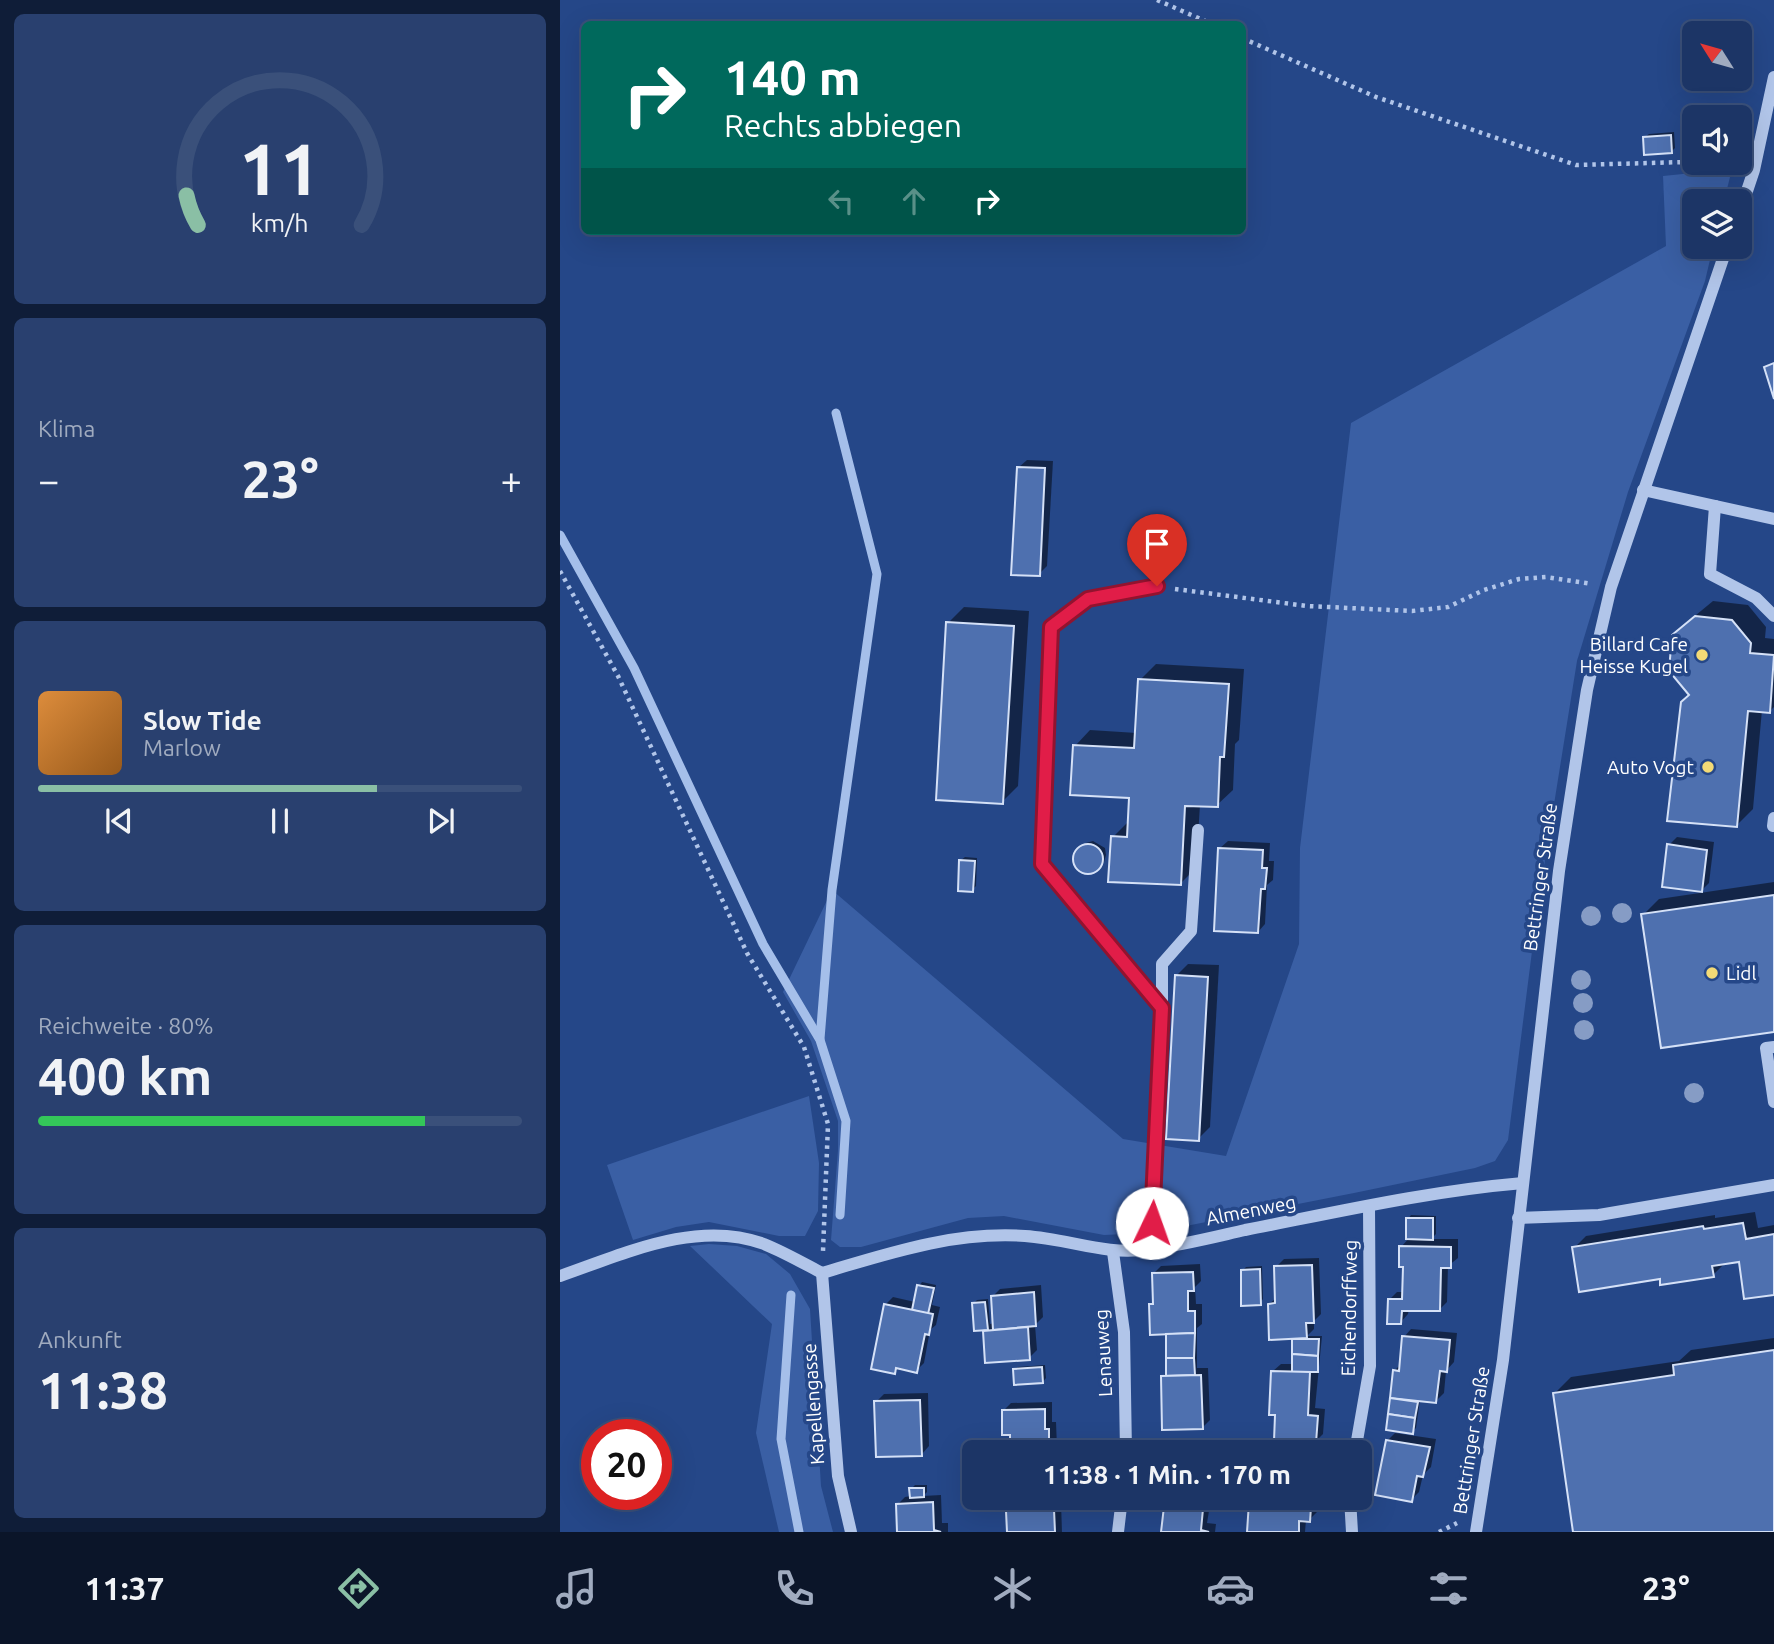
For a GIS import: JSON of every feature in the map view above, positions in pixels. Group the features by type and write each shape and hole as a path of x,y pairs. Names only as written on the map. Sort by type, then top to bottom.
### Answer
{"street":[{"path":"1748,189 1774,77"},
{"name":"Bettringer Straße","path":"1476,1532 1503,1360 1559,871 1587,690 1611,587 1723,259"},
{"path":"1643,490 1774,519"},
{"path":"1715,506 1710,574 1756,598 1774,616"},
{"path":"1157,586 1088,599 1051,627 1042,864 1162,1008"},
{"path":"1151,1249 1162,964 1191,931 1198,830"},
{"path":"1774,1046 1766,1048 1774,1102"},
{"name":"Almenweg","path":"822,1273 906,1248 964,1237 1026,1236 1113,1252 1151,1249 1369,1206 1473,1188 1523,1184"},
{"path":"1518,1218 1599,1215 1774,1185"},
{"name":"Eichendorffweg","path":"1356,1440 1370,1366 1369,1206"},
{"path":"560,1276 660,1243 696,1235 714,1235 762,1244 822,1273"},
{"name":"Lenauweg","path":"1113,1252 1124,1332 1126,1440"},
{"name":"Kapellengasse","path":"822,1273 838,1476 851,1532"},
{"path":"1118,1532 1121,1510"},
{"path":"1351,1510 1352,1532"}],"path":[{"path":"1157,0 1206,21"},
{"path":"1246,40 1376,97 1576,165 1686,162 1754,170"},
{"path":"560,571 618,676 747,953 804,1047 828,1124 822,1273"},
{"path":"1157,586 1307,606 1412,611 1448,607 1484,590 1519,579 1546,577 1611,587"}],"shaded area":[{"path":"1730,175 1727,189 1682,189 1682,259 1710,259 1705,281 1628,492 1577,661 1538,904 1508,1140 1495,1161 1475,1168 1354,1193 1191,1225 1125,1234 1104,1235 1004,1216 968,1218 861,1247 840,1247 831,1240 838,1121 811,1041 783,992 832,890 1123,1139 1226,1156 1299,944 1300,848 1351,423 1666,246 1663,176"},
{"path":"809,1096 819,1163 818,1211 805,1236 779,1236 709,1222 676,1227 633,1240 607,1165"},
{"path":"690,1246 737,1246 766,1254 790,1274 810,1309 821,1486 833,1532 779,1532 756,1433 772,1324"}],"building":[{"path":"1671,135 1672,153 1644,155 1643,137"},
{"path":"1774,363 1774,399 1764,367"},
{"path":"1017,467 1045,468 1040,576 1011,575"},
{"name":"Auto Vogt","path":"1695,616 1732,620 1751,643 1750,653 1774,655 1770,713 1748,711 1737,827 1667,821 1681,702 1689,695 1669,671 1672,635"},
{"path":"946,622 1014,626 1003,804 936,800"},
{"path":"1138,679 1229,684 1224,757 1220,757 1218,807 1185,806 1181,885 1108,882 1111,836 1127,837 1129,798 1070,795 1073,745 1134,748"},
{"path":"1088,844 1099,848 1103,859 1099,870 1088,874 1077,870 1073,859 1077,848"},
{"path":"1667,844 1707,850 1702,892 1662,887"},
{"path":"1218,848 1263,850 1262,868 1267,868 1265,889 1261,889 1258,933 1214,931"},
{"path":"959,860 975,861 973,892 958,891"},
{"name":"Lidl","path":"1774,895 1774,1032 1661,1048 1641,914"},
{"path":"1175,975 1208,977 1199,1141 1166,1139"},
{"path":"1406,1218 1433,1218 1433,1240 1406,1239"},
{"path":"1743,1223 1746,1239 1774,1234 1774,1295 1744,1299 1739,1262 1712,1266 1714,1277 1660,1285 1660,1279 1579,1292 1572,1247 1703,1226 1704,1229"},
{"path":"1399,1246 1451,1247 1451,1268 1441,1268 1440,1311 1402,1311 1401,1324 1387,1324 1388,1299 1402,1299 1403,1267 1399,1267"},
{"path":"1312,1265 1314,1323 1306,1323 1307,1338 1269,1340 1268,1304 1275,1303 1274,1266"},
{"path":"1260,1269 1261,1305 1241,1306 1241,1270"},
{"path":"1193,1272 1194,1291 1188,1291 1188,1311 1195,1311 1195,1333 1150,1335 1152,1273"},
{"path":"917,1285 934,1288 928,1314 912,1310"},
{"path":"1034,1292 1036,1326 993,1330 991,1296"},
{"path":"985,1302 988,1330 974,1331 972,1303"},
{"path":"884,1304 933,1314 929,1335 925,1334 917,1373 896,1368 895,1374 871,1369"},
{"path":"1028,1327 1030,1360 985,1363 983,1331"},
{"path":"1195,1333 1194,1358 1166,1358 1166,1334"},
{"path":"1402,1336 1450,1340 1447,1372 1440,1371 1436,1403 1390,1398 1393,1370 1399,1371"},
{"path":"1292,1339 1319,1339 1318,1356 1292,1354"},
{"path":"1774,1350 1774,1532 1573,1532 1553,1393 1674,1375 1673,1365"},
{"path":"1292,1354 1318,1356 1318,1372 1292,1372"},
{"path":"1166,1358 1194,1358 1195,1375 1166,1376"},
{"path":"1042,1367 1043,1383 1014,1385 1013,1369"},
{"path":"1271,1371 1310,1372 1308,1415 1318,1416 1316,1440 1274,1440 1275,1415 1269,1415"},
{"path":"1201,1375 1203,1429 1162,1430 1161,1376"},
{"path":"1390,1398 1418,1402 1415,1418 1388,1414"},
{"path":"920,1400 922,1456 876,1457 874,1401"},
{"path":"1045,1409 1045,1429 1049,1429 1049,1440 1010,1440 1010,1435 1002,1435 1002,1410"},
{"path":"1388,1414 1415,1418 1413,1434 1386,1430"},
{"path":"1386,1440 1430,1447 1423,1477 1417,1476 1412,1502 1375,1495"},
{"path":"909,1488 924,1488 924,1497 910,1498"},
{"path":"933,1502 934,1530 941,1532 897,1532 896,1504"},
{"path":"1054,1510 1055,1532 1007,1532 1006,1511"},
{"path":"1164,1510 1203,1510 1201,1530 1209,1532 1161,1532"},
{"path":"1248,1510 1311,1510 1310,1522 1299,1521 1299,1532 1247,1532"}],"waterway":[{"path":"820,1039 832,890 877,574 836,413"},
{"path":"560,535 634,668 763,944 820,1040 846,1121 840,1215"},
{"path":"791,1295 781,1439 799,1532"}],"place":[{"name":"Billard Cafe Heisse Kugel","path":"1702,655"},
{"name":"Auto Vogt","path":"1708,767"},
{"name":"Lidl","path":"1712,973"}],"route":[{"path":"1152,1223 1162,1008 1042,864 1051,627 1088,599 1157,586"}]}
